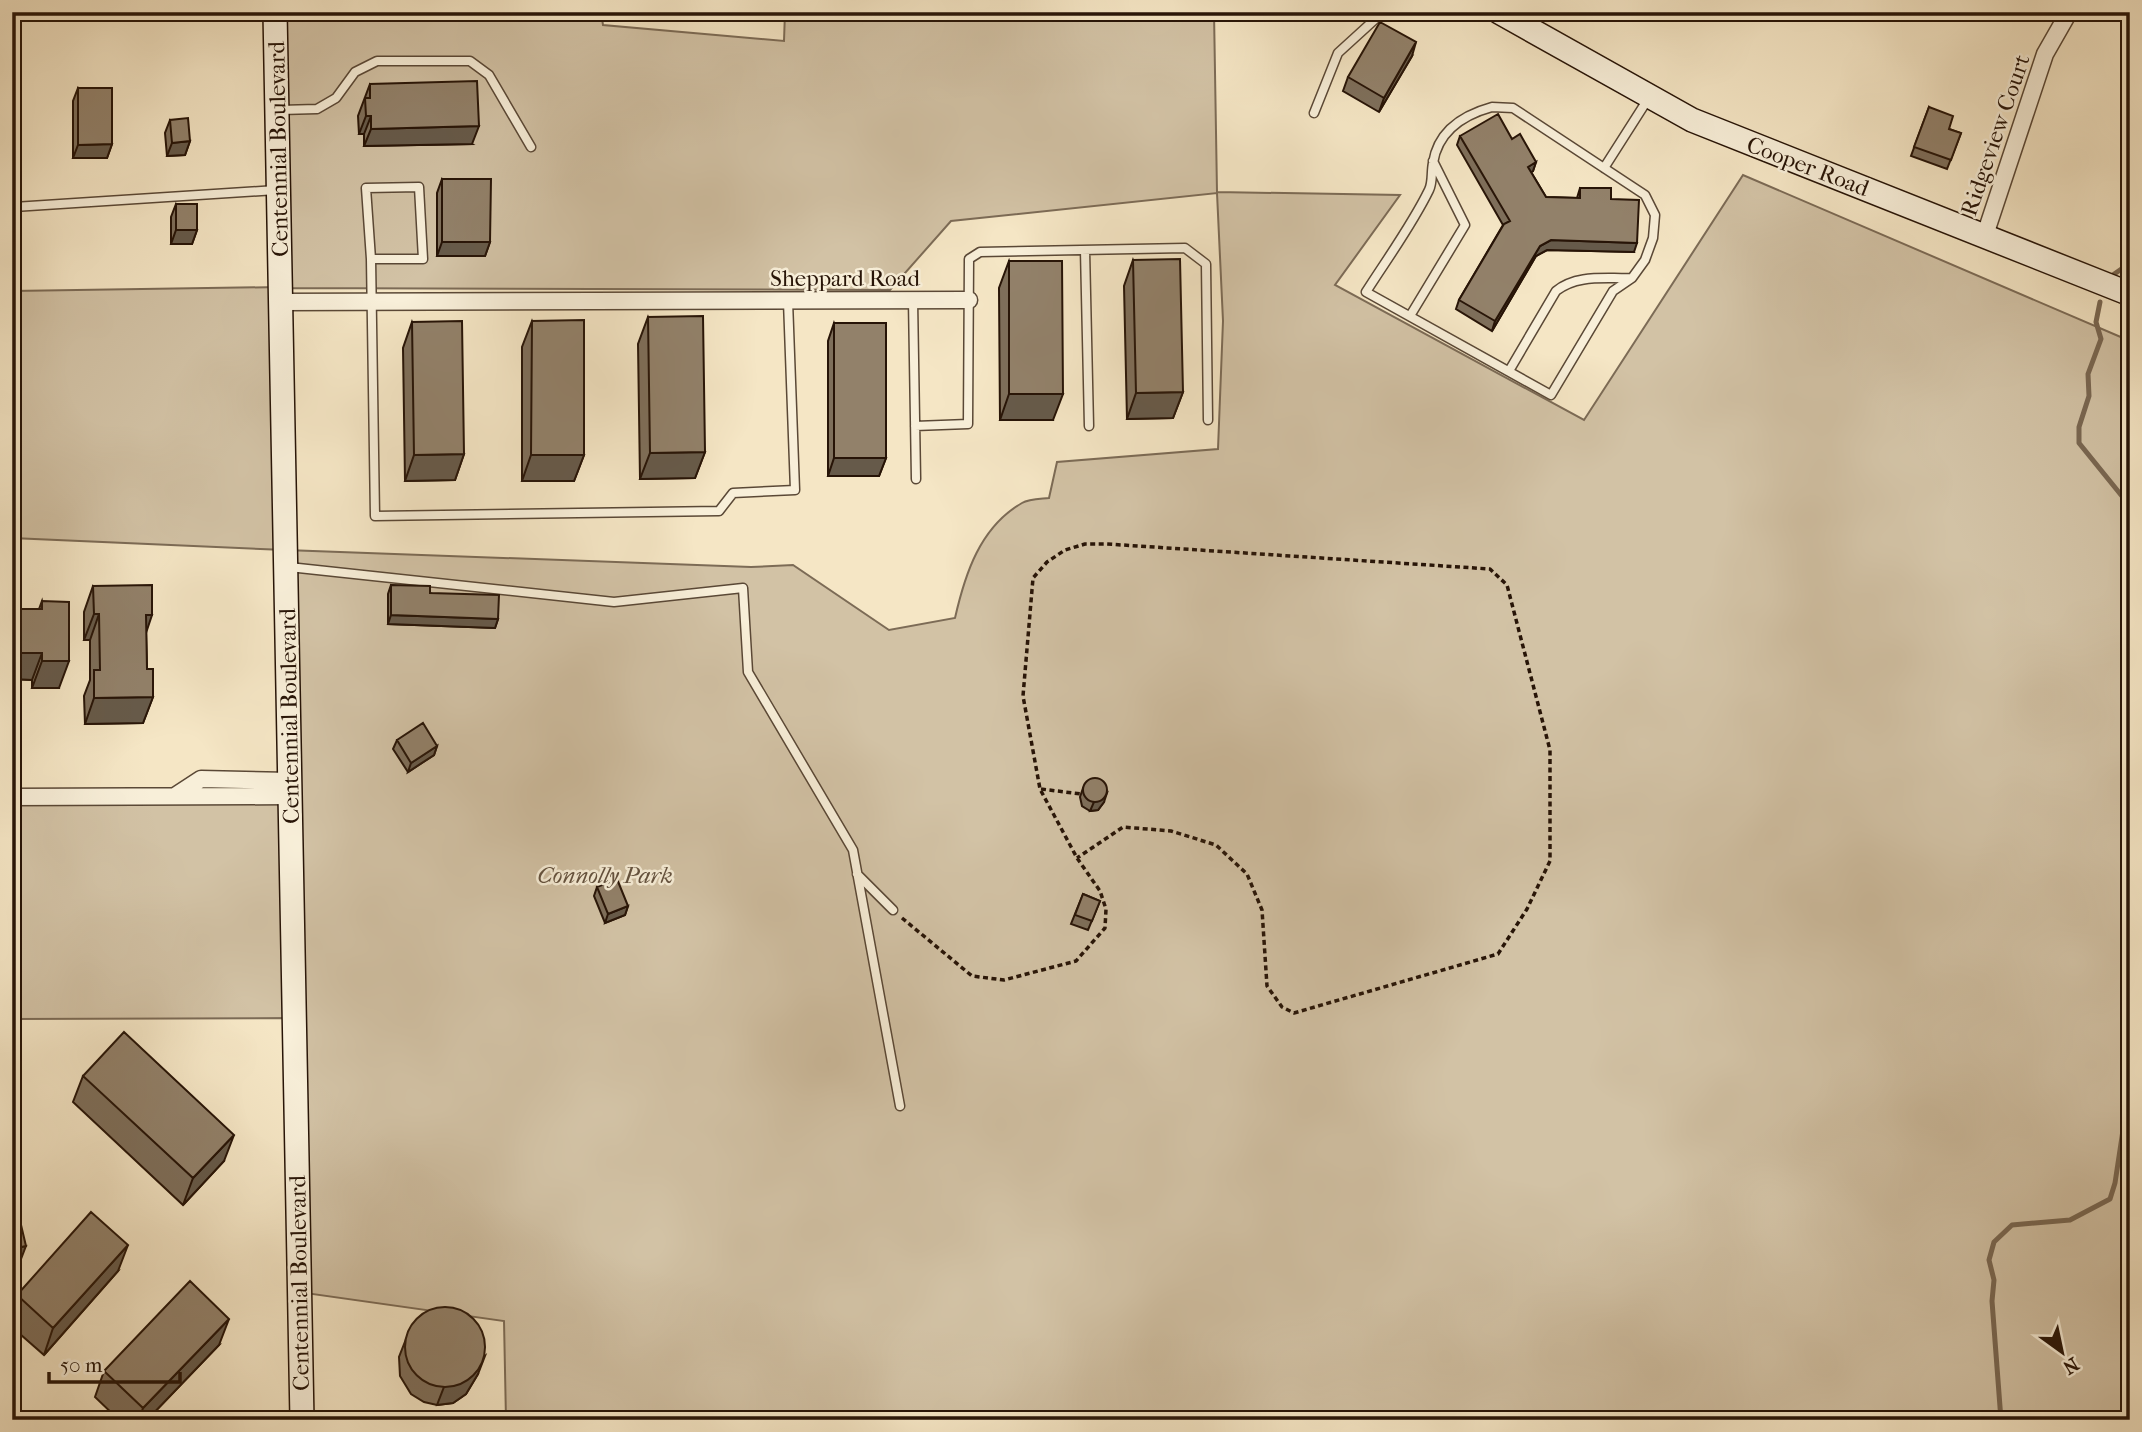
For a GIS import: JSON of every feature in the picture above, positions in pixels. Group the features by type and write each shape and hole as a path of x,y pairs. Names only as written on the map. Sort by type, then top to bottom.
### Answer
{"main road":[{"name":"Centennial Boulevard","path":"275,12 302,1420"},
{"name":"Cooper Road","path":"1499,12 1692,120 2130,294"}],"street":[{"name":"Ridgeview Court","path":"1985,235 2045,54 2069,12"},
{"name":"Sheppard Road","path":"281,302 969,300"},
{"path":"12,797 173,797 201,779 290,789"}],"lane":[{"path":"1314,113 1338,53 1383,12"},
{"path":"277,110 317,109 336,98 355,72 377,61 470,61 489,75 531,147"},
{"path":"1604,168 1649,97"},
{"path":"1492,107 1513,108 1604,168 1645,195 1655,215 1653,238 1645,260 1632,278 1613,291 1551,395 1366,292 1431,188 1433,161 1441,141 1454,125 1472,113 1492,107"},
{"path":"1410,316 1465,225 1433,161"},
{"path":"372,259 423,259 419,187 366,188 372,259 375,516 719,511 733,493 795,491 788,301"},
{"path":"14,207 279,189"},
{"path":"915,426 968,424 969,259 980,251 1185,248 1206,264 1209,420"},
{"path":"1085,250 1089,426"},
{"path":"1509,371 1556,291 1565,284 1576,279 1632,278"},
{"path":"913,300 916,479"},
{"path":"286,567 614,601 743,588 748,672 853,850 900,1106"},
{"path":"857,874 892,910"}],"path":[{"path":"892,910 972,976 1004,980 1076,961 1105,928 1105,909 1100,891 1077,858 1040,789 1023,696 1033,578 1047,562 1065,550 1085,544 1107,544 1490,569 1507,585 1550,750 1550,861 1527,909 1498,954 1294,1013 1282,1007 1267,986 1262,910 1247,874 1216,845 1171,831 1123,827 1077,858"},
{"path":"1040,789 1081,794"}],"green space":[{"name":"Connolly Park","path":"276,12 601,12 603,25 784,41 785,12 1214,12 1217,192 1400,195 1335,285 1584,420 1743,175 2130,341 2130,1420 506,1420 504,1321 298,1292 294,1018 12,1019 12,798 289,796 285,550 12,538 12,291 280,287","holes":["1217,193 1223,321 1218,449 1057,462 1049,498 1022,503 1007,513 985,538 976,553 955,618 889,630 793,565 751,567 286,550 281,288 890,290 951,221"]}],"building":[{"path":"1380,22 1416,42 1384,98 1348,77"},
{"path":"477,81 479,126 371,129 371,116 366,116 365,98 370,98 370,84"},
{"path":"78,88 112,88 112,144 78,145"},
{"path":"1929,107 1953,116 1949,129 1961,133 1951,160 1914,147"},
{"path":"1498,114 1512,139 1520,134 1536,162 1528,167 1546,197 1580,198 1580,188 1611,188 1611,199 1639,200 1637,243 1551,240 1540,246 1495,321 1459,300 1504,224 1510,221 1460,136"},
{"path":"188,118 190,141 172,143 170,120"},
{"path":"442,179 491,179 490,242 442,242"},
{"path":"176,204 197,204 197,230 176,230"},
{"path":"1180,259 1183,392 1136,393 1133,260"},
{"path":"1009,261 1062,261 1063,394 1009,394"},
{"path":"703,316 705,452 650,453 648,317"},
{"path":"584,320 584,455 531,455 532,321"},
{"path":"462,321 464,454 414,455 412,322"},
{"path":"834,323 886,323 886,458 834,458"},
{"path":"152,585 152,615 146,615 147,669 153,669 153,697 94,698 94,670 100,670 99,614 94,614 93,586"},
{"path":"391,585 430,586 430,593 499,595 498,619 391,615"},
{"path":"42,601 69,602 69,661 42,661 42,653 12,653 12,609 42,609"},
{"path":"423,723 437,746 411,763 397,740"},
{"path":"1095,778 1103,782 1107,790 1103,798 1095,802 1087,798 1083,790 1087,782"},
{"path":"617,879 628,906 608,914 597,887"},
{"path":"1083,894 1100,901 1092,921 1075,915"},
{"path":"124,1032 234,1135 193,1178 83,1076"},
{"path":"12,1187 26,1246 12,1249"},
{"path":"91,1212 128,1245 53,1328 17,1295"},
{"path":"190,1281 229,1319 143,1408 104,1371"},
{"path":"445,1307 460,1310 473,1319 482,1332 485,1347 482,1362 473,1375 460,1384 445,1387 430,1384 417,1375 408,1362 405,1347 408,1332 417,1319 430,1310"}],"waterway":[{"path":"2110,277 2130,263"},
{"path":"2100,302 2096,322 2101,339 2088,374 2089,396 2079,427 2079,443 2130,506"},
{"path":"2001,1420 1992,1301 1994,1280 1989,1260 1994,1242 2012,1225 2070,1220 2110,1199 2115,1183 2130,1084"}]}
